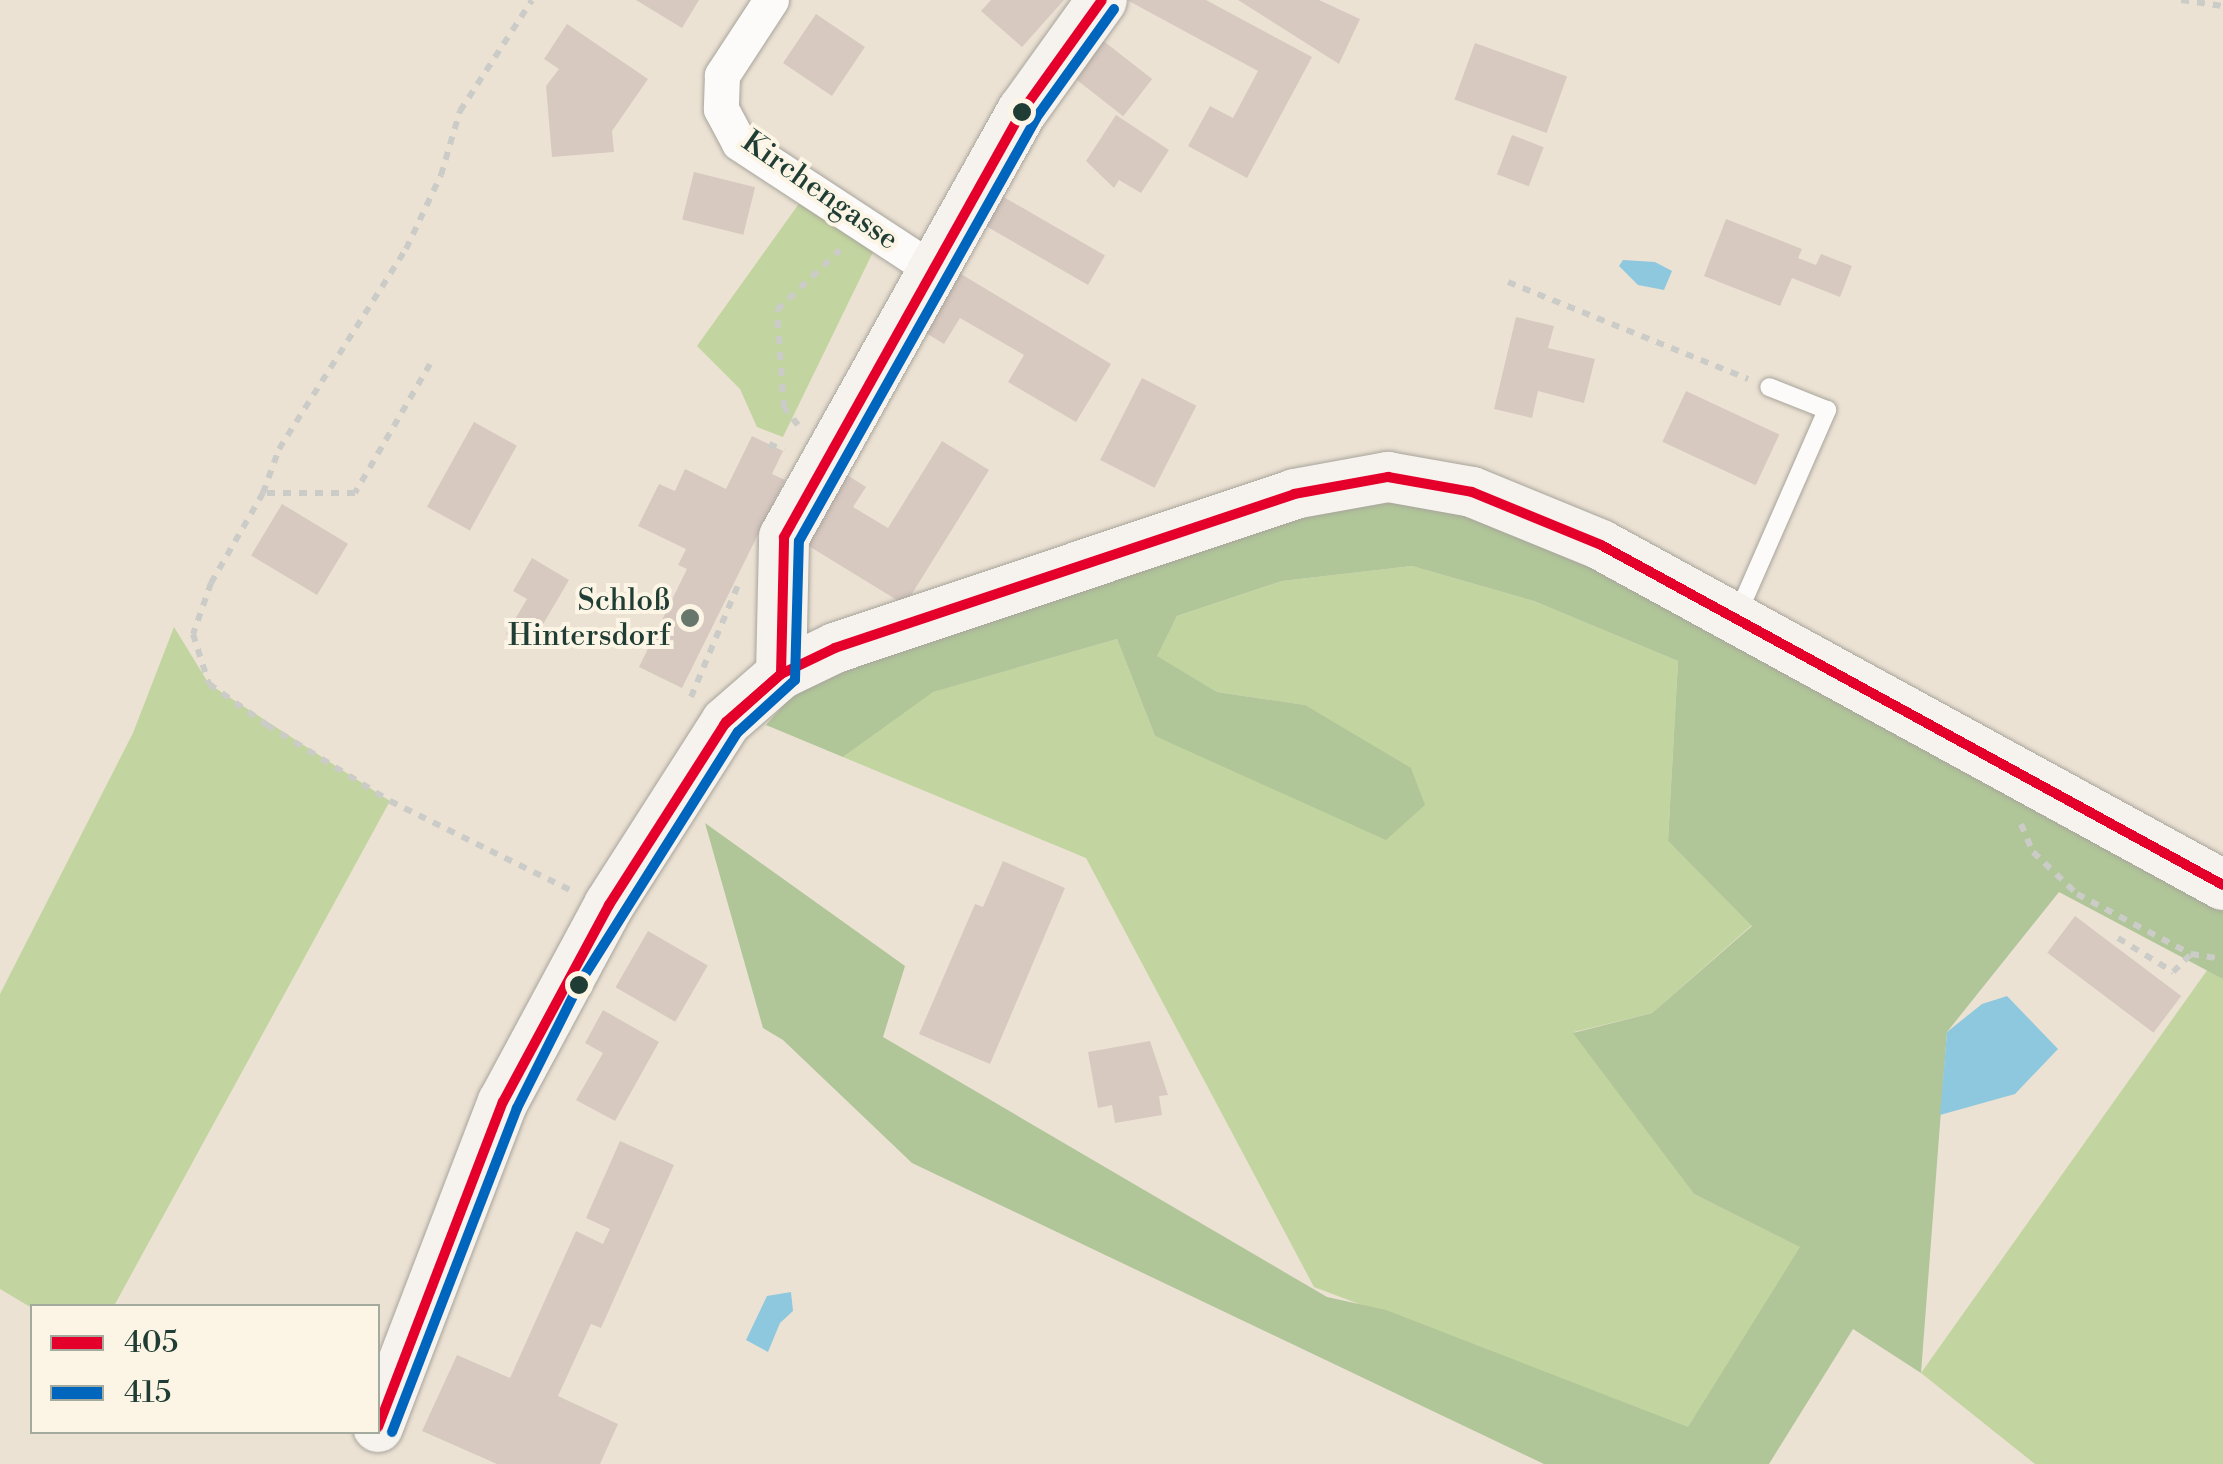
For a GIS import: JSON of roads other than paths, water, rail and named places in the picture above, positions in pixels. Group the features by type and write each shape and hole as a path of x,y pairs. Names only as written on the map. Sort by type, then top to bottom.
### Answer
{"street":[{"name":"Kirchengasse","path":"771,0 722,75 721,108 739,143 930,268"},
{"path":"781,674 784,537 930,268 1024,110 1102,0"},
{"path":"380,1421 503,1102 608,905 726,722 781,674 835,648 1294,494 1388,477 1472,492 1601,545 2015,768 2223,886"},
{"path":"363,1464 375,1434"}],"lane":[{"path":"1736,618 1828,410 1769,387"}],"water":[{"path":"1623,260 1655,262 1672,271 1664,290 1638,285 1619,266"},
{"path":"2007,996 2058,1049 2015,1094 1940,1115 1947,1032 1982,1004"},
{"path":"791,1292 793,1311 780,1323 768,1352 746,1340 767,1296"}],"place":[{"name":"Schloß Hintersdorf","path":"690,618"}]}
